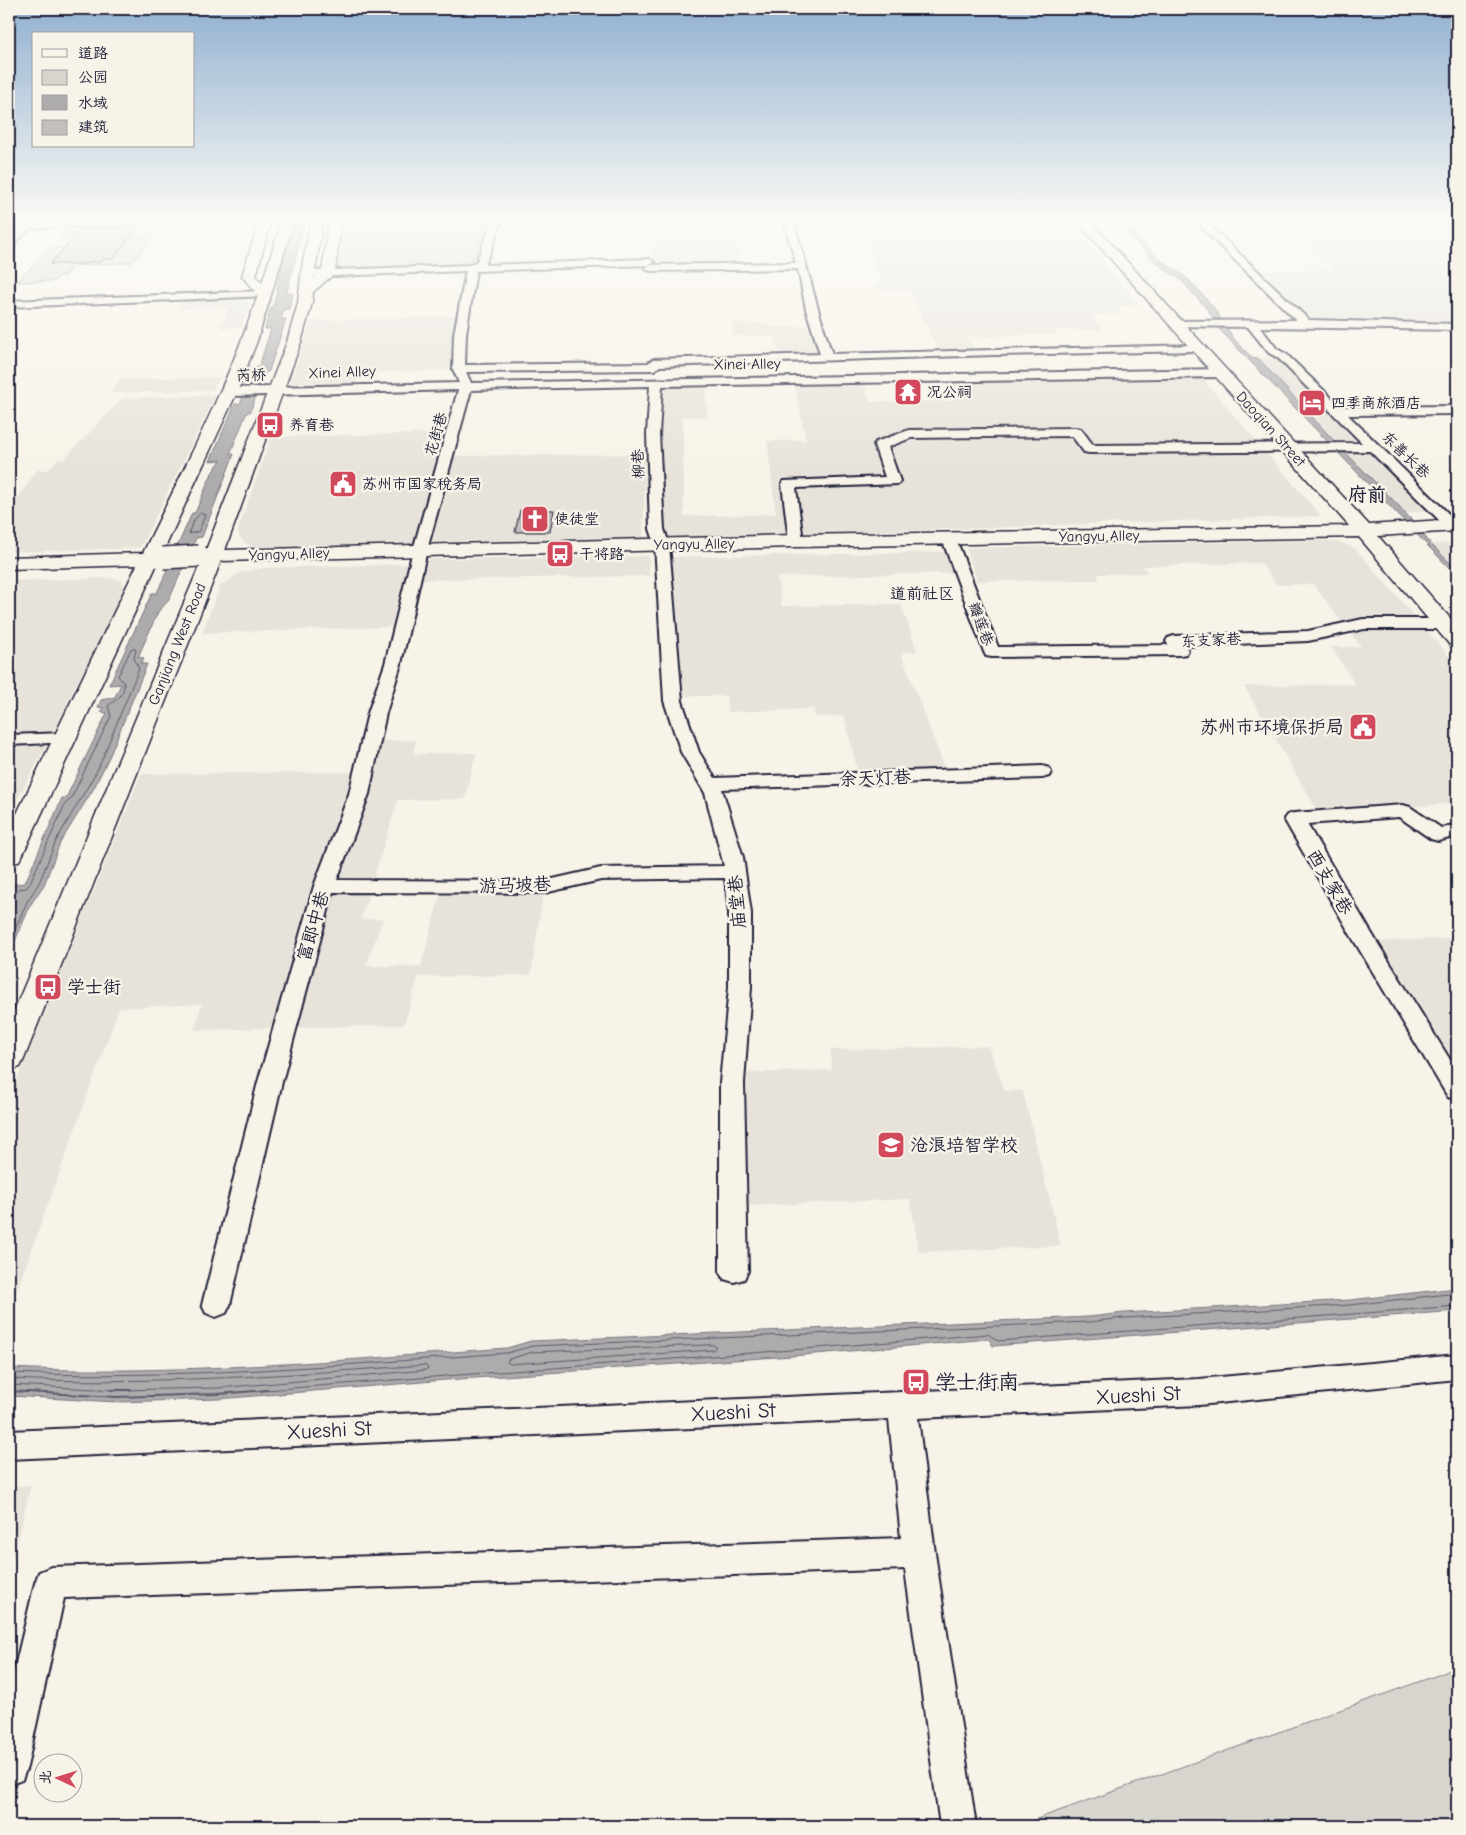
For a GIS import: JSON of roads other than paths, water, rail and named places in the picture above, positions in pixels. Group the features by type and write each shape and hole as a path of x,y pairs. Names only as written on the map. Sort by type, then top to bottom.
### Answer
{"main road":[{"path":"9,856 65,738 158,558 234,392 260,306"},
{"name":"Ganjiang West Road","path":"9,1059 206,556 268,391 294,342 302,306"},
{"name":"Daoqian Street","path":"1164,306 1371,530 1451,622 1457,639"},
{"name":"Daoqian Street","path":"1166,306 1182,324 1198,348 1220,373 1295,447"},
{"name":"Yangyu Alley","path":"9,563 420,550 1456,527"}],"street":[{"path":"465,306 460,334 459,369 466,386"},
{"path":"810,306 827,357"},
{"path":"1288,306 1306,323"},
{"name":"东善长巷","path":"1251,323 1273,351 1282,356 1456,527"},
{"path":"1182,324 1306,323 1457,327"},
{"path":"459,369 654,365 827,357 1198,348"},
{"name":"Xinei Alley","path":"268,391 656,382 1220,373"},
{"name":"柳巷","path":"656,382 654,434 656,510 657,529 662,544"},
{"name":"花街巷","path":"420,550 466,386"},
{"name":"芮桥","path":"234,392 268,391"},
{"path":"1337,411 1457,410"},
{"path":"796,541 788,484 893,481 881,445 909,434 1076,432 1089,449 1374,447"},
{"name":"瓣莲巷","path":"949,539 992,652"},
{"name":"庙堂巷","path":"662,544 673,701 690,752 709,784 717,802 733,856 740,913 740,987 732,1083 734,1271"},
{"name":"富郎中巷","path":"216,1305 270,1082 324,886 359,794 420,550"},
{"name":"东支家巷","path":"992,652 1180,650 1174,641 1308,636 1343,630 1362,624 1451,622"},
{"path":"9,740 65,738"},
{"name":"余天灯巷","path":"709,784 1042,772"},
{"name":"西支家巷","path":"1457,830 1438,835 1403,811 1294,819 1364,940 1457,1091"},
{"name":"游马坡巷","path":"324,886 544,887 601,874 734,872"},
{"name":"Xueshi St","path":"9,1445 1199,1392 1457,1367"},
{"path":"902,1405 920,1553 958,1826"},
{"path":"9,1767 51,1583 920,1553"}],"water":[{"path":"290,306 289,309 284,309 281,319 286,319 269,371 264,374 250,412 247,412 230,454 234,454 202,537 196,538 169,600 158,612 138,657 144,658 141,664 147,664 110,755 94,788 60,843 44,885 31,904 9,955 9,897 15,884 25,883 62,798 66,798 107,713 101,712 103,708 98,707 101,700 115,697 121,684 109,685 152,593 157,593 192,513 195,513 212,473 221,460 210,461 235,404 240,404 254,370 259,366 271,329 265,329 271,307"},
{"path":"1204,306 1212,306 1234,339 1253,359 1258,358 1337,444 1404,511 1431,544 1457,570 1457,576 1220,330"},
{"path":"1457,1288 1457,1311 993,1346 989,1339 792,1356 446,1380 218,1399 117,1402 9,1396 9,1368 134,1370 320,1362 507,1348 531,1341 1089,1317 1124,1313 1350,1300"}],"place":[{"name":"况公祠","path":"908,392"},
{"name":"四季商旅酒店","path":"1312,403"},
{"name":"养育巷","path":"270,425"},
{"name":"苏州市国家税务局","path":"343,484"},
{"name":"使徒堂","path":"535,519"},
{"name":"干将路","path":"560,554"},
{"name":"苏州市环境保护局","path":"1363,727"},
{"name":"学士街","path":"48,987"},
{"name":"沧浪培智学校","path":"891,1145"},
{"name":"学士街南","path":"916,1382"}],"district":[{"name":"府前","path":"1367,494"},
{"name":"道前社区","path":"922,593"}]}
